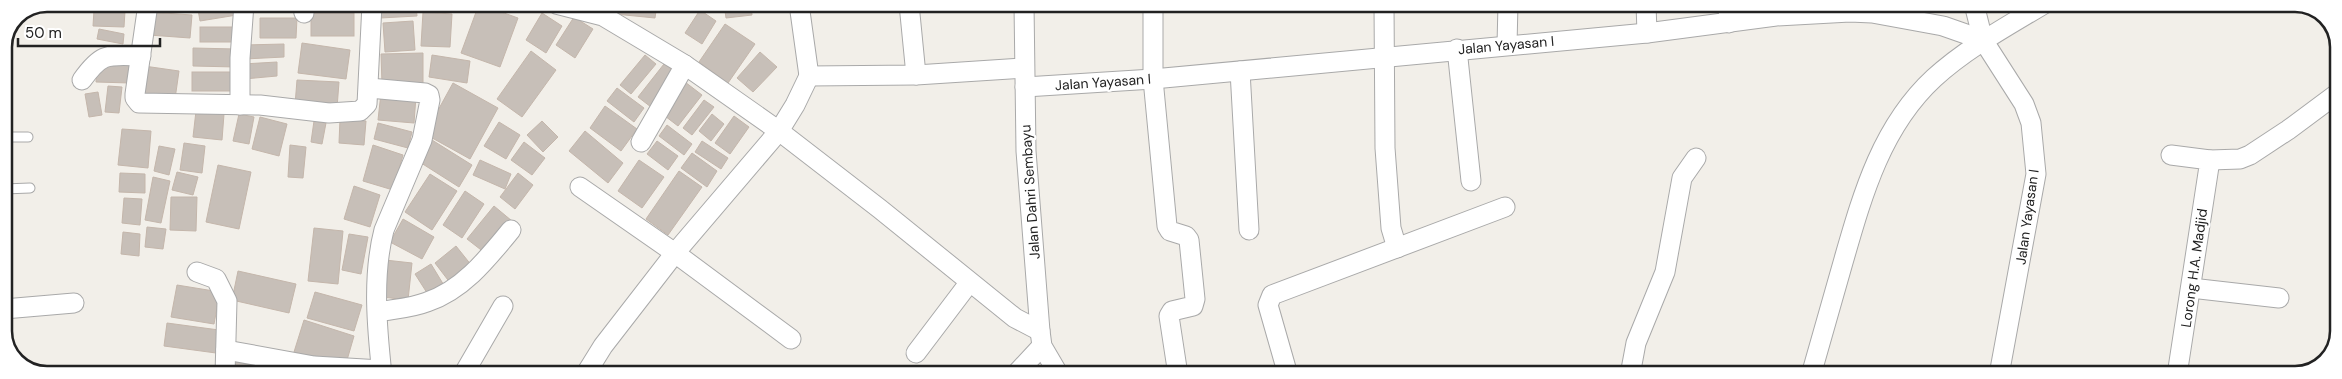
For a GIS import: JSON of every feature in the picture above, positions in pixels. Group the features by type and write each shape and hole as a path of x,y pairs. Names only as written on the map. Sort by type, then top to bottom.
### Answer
{"street":[{"path":"147,12 135,98 140,103 240,105 329,113 355,111 365,107 369,88 372,12"},
{"path":"240,105 240,58 243,12"},
{"path":"606,12 779,131 1041,338 1021,366"},
{"path":"591,366 603,346 675,253 779,131 795,105 809,76 800,12"},
{"path":"910,12 916,75"},
{"name":"Jalan Dahri Sembayu","path":"1024,12 1026,151 1041,338 1055,366"},
{"path":"1153,12 1153,79 1167,226 1170,231 1186,236 1189,240 1195,298 1193,306 1172,311 1169,316 1177,366"},
{"path":"1384,13 1389,206 1391,228 1397,248"},
{"path":"1507,45 1508,13"},
{"path":"1646,13 1646,33"},
{"name":"Jalan Yayasan I","path":"1025,87 1153,79 1646,33 1728,13"},
{"name":"Jalan Yayasan I","path":"1868,13 1928,22 1984,40 2024,104 2031,123 2036,174 2001,366"},
{"path":"1976,13 1984,40"},
{"path":"1814,366 1864,189 1877,158 1917,96 1934,79 1984,40 2029,13"},
{"path":"1457,50 1471,181"},
{"path":"82,80 98,59 105,56 141,56"},
{"path":"641,142 685,65"},
{"path":"809,76 916,75 1024,68"},
{"path":"1240,71 1249,230"},
{"path":"369,88 425,93 429,94 430,100 420,146 384,230 377,276 382,366"},
{"path":"2171,155 2210,160 2232,160 2250,154 2288,130 2329,100"},
{"path":"1632,366 1636,342 1665,272 1682,178 1696,158"},
{"name":"Lorong H.A. Madjid","path":"2179,366 2192,288 2210,160"},
{"path":"580,187 675,253 791,338"},
{"path":"1285,366 1269,310 1269,298 1505,207"},
{"path":"378,312 425,303 449,292 488,258 511,230"},
{"path":"197,272 216,279 224,294 226,301 225,366"},
{"path":"916,353 969,283"},
{"path":"2192,288 2279,298"},
{"path":"13,308 74,303"},
{"path":"468,366 503,306"},
{"path":"226,350 294,366"}],"lane":[{"path":"12,137 28,137"},
{"path":"12,189 30,188"}],"building":[{"path":"94,12 125,12 124,27 93,26"},
{"path":"150,12 192,15 190,38 149,35"},
{"path":"198,12 236,12 237,15 200,21"},
{"path":"380,12 417,12 417,16 380,18"},
{"path":"423,12 452,14 450,47 421,46"},
{"path":"476,12 502,12 518,18 500,67 461,53"},
{"path":"615,12 656,12 655,18 615,14"},
{"path":"699,12 703,12 716,21 702,44 685,33"},
{"path":"725,12 752,12 752,15 726,18"},
{"path":"311,13 354,13 354,36 311,36"},
{"path":"542,13 562,26 546,53 526,40"},
{"path":"574,17 593,29 575,58 556,45"},
{"path":"260,18 297,18 296,38 260,38"},
{"path":"413,21 415,50 385,52 383,23"},
{"path":"725,24 755,44 728,83 699,62"},
{"path":"200,27 239,27 239,42 200,42"},
{"path":"99,29 124,34 123,44 97,39"},
{"path":"302,43 350,50 346,79 298,73"},
{"path":"284,44 284,57 245,59 244,45"},
{"path":"193,48 236,49 236,67 193,66"},
{"path":"531,51 556,70 522,117 497,99"},
{"path":"760,52 777,67 753,92 737,78"},
{"path":"423,53 423,83 382,84 381,54"},
{"path":"432,55 470,61 467,83 429,77"},
{"path":"645,55 656,64 631,94 620,85"},
{"path":"277,62 277,76 244,79 243,64"},
{"path":"97,63 131,64 130,83 96,82"},
{"path":"664,64 677,73 651,107 638,97"},
{"path":"144,66 179,71 175,99 140,94"},
{"path":"192,72 234,72 234,91 192,91"},
{"path":"297,80 339,82 337,108 295,105"},
{"path":"685,82 702,95 678,126 661,113"},
{"path":"453,83 498,108 470,159 425,134"},
{"path":"108,86 122,87 119,113 105,112"},
{"path":"617,88 644,108 634,122 607,101"},
{"path":"98,92 102,115 89,117 85,94"},
{"path":"381,93 416,96 414,123 378,120"},
{"path":"704,100 714,107 692,135 683,128"},
{"path":"605,106 637,129 621,151 590,128"},
{"path":"196,111 224,114 222,140 193,137"},
{"path":"239,114 254,117 249,144 233,141"},
{"path":"712,114 724,124 711,141 699,131"},
{"path":"734,116 749,127 730,154 715,143"},
{"path":"260,117 287,124 279,156 252,149"},
{"path":"340,119 366,121 364,145 339,143"},
{"path":"314,121 326,123 322,144 311,142"},
{"path":"542,121 558,137 543,152 527,135"},
{"path":"499,122 520,135 506,159 484,146"},
{"path":"378,123 412,132 408,148 374,139"},
{"path":"667,125 692,144 684,155 659,136"},
{"path":"122,129 151,131 148,168 118,165"},
{"path":"585,131 623,163 608,183 569,151"},
{"path":"432,140 472,165 459,187 418,161"},
{"path":"657,141 678,156 668,170 647,154"},
{"path":"702,141 728,158 721,169 695,152"},
{"path":"524,142 545,158 532,175 511,160"},
{"path":"184,143 205,146 202,173 180,170"},
{"path":"290,145 306,147 303,178 288,177"},
{"path":"373,145 403,155 393,190 363,181"},
{"path":"159,146 175,149 169,175 154,171"},
{"path":"692,153 717,171 707,187 681,168"},
{"path":"480,160 511,174 505,189 473,175"},
{"path":"639,160 664,177 642,208 618,191"},
{"path":"218,165 251,172 239,229 206,222"},
{"path":"679,171 702,187 668,235 646,219"},
{"path":"177,172 198,177 193,195 172,190"},
{"path":"120,173 145,174 145,193 119,192"},
{"path":"518,173 533,185 515,209 500,197"},
{"path":"430,174 457,191 432,230 405,212"},
{"path":"153,177 170,181 161,223 145,220"},
{"path":"354,186 380,195 370,227 344,219"},
{"path":"465,191 484,204 462,238 443,225"},
{"path":"171,197 197,197 196,231 170,230"},
{"path":"124,198 142,199 140,225 122,223"},
{"path":"494,206 512,221 485,253 467,239"},
{"path":"403,219 434,237 422,259 390,242"},
{"path":"147,227 166,229 163,249 145,247"},
{"path":"314,228 343,231 338,284 308,281"},
{"path":"123,232 140,234 139,256 121,254"},
{"path":"349,234 368,237 361,274 342,270"},
{"path":"456,246 472,266 451,284 435,263"},
{"path":"385,260 412,263 408,300 382,297"},
{"path":"431,264 445,287 429,296 415,274"},
{"path":"238,271 296,284 289,313 232,300"},
{"path":"177,285 220,292 214,324 171,317"},
{"path":"315,292 362,305 354,331 307,318"},
{"path":"304,320 354,336 345,366 294,352"},
{"path":"167,323 219,330 216,353 164,346"},
{"path":"235,361 258,366 234,366"}]}
